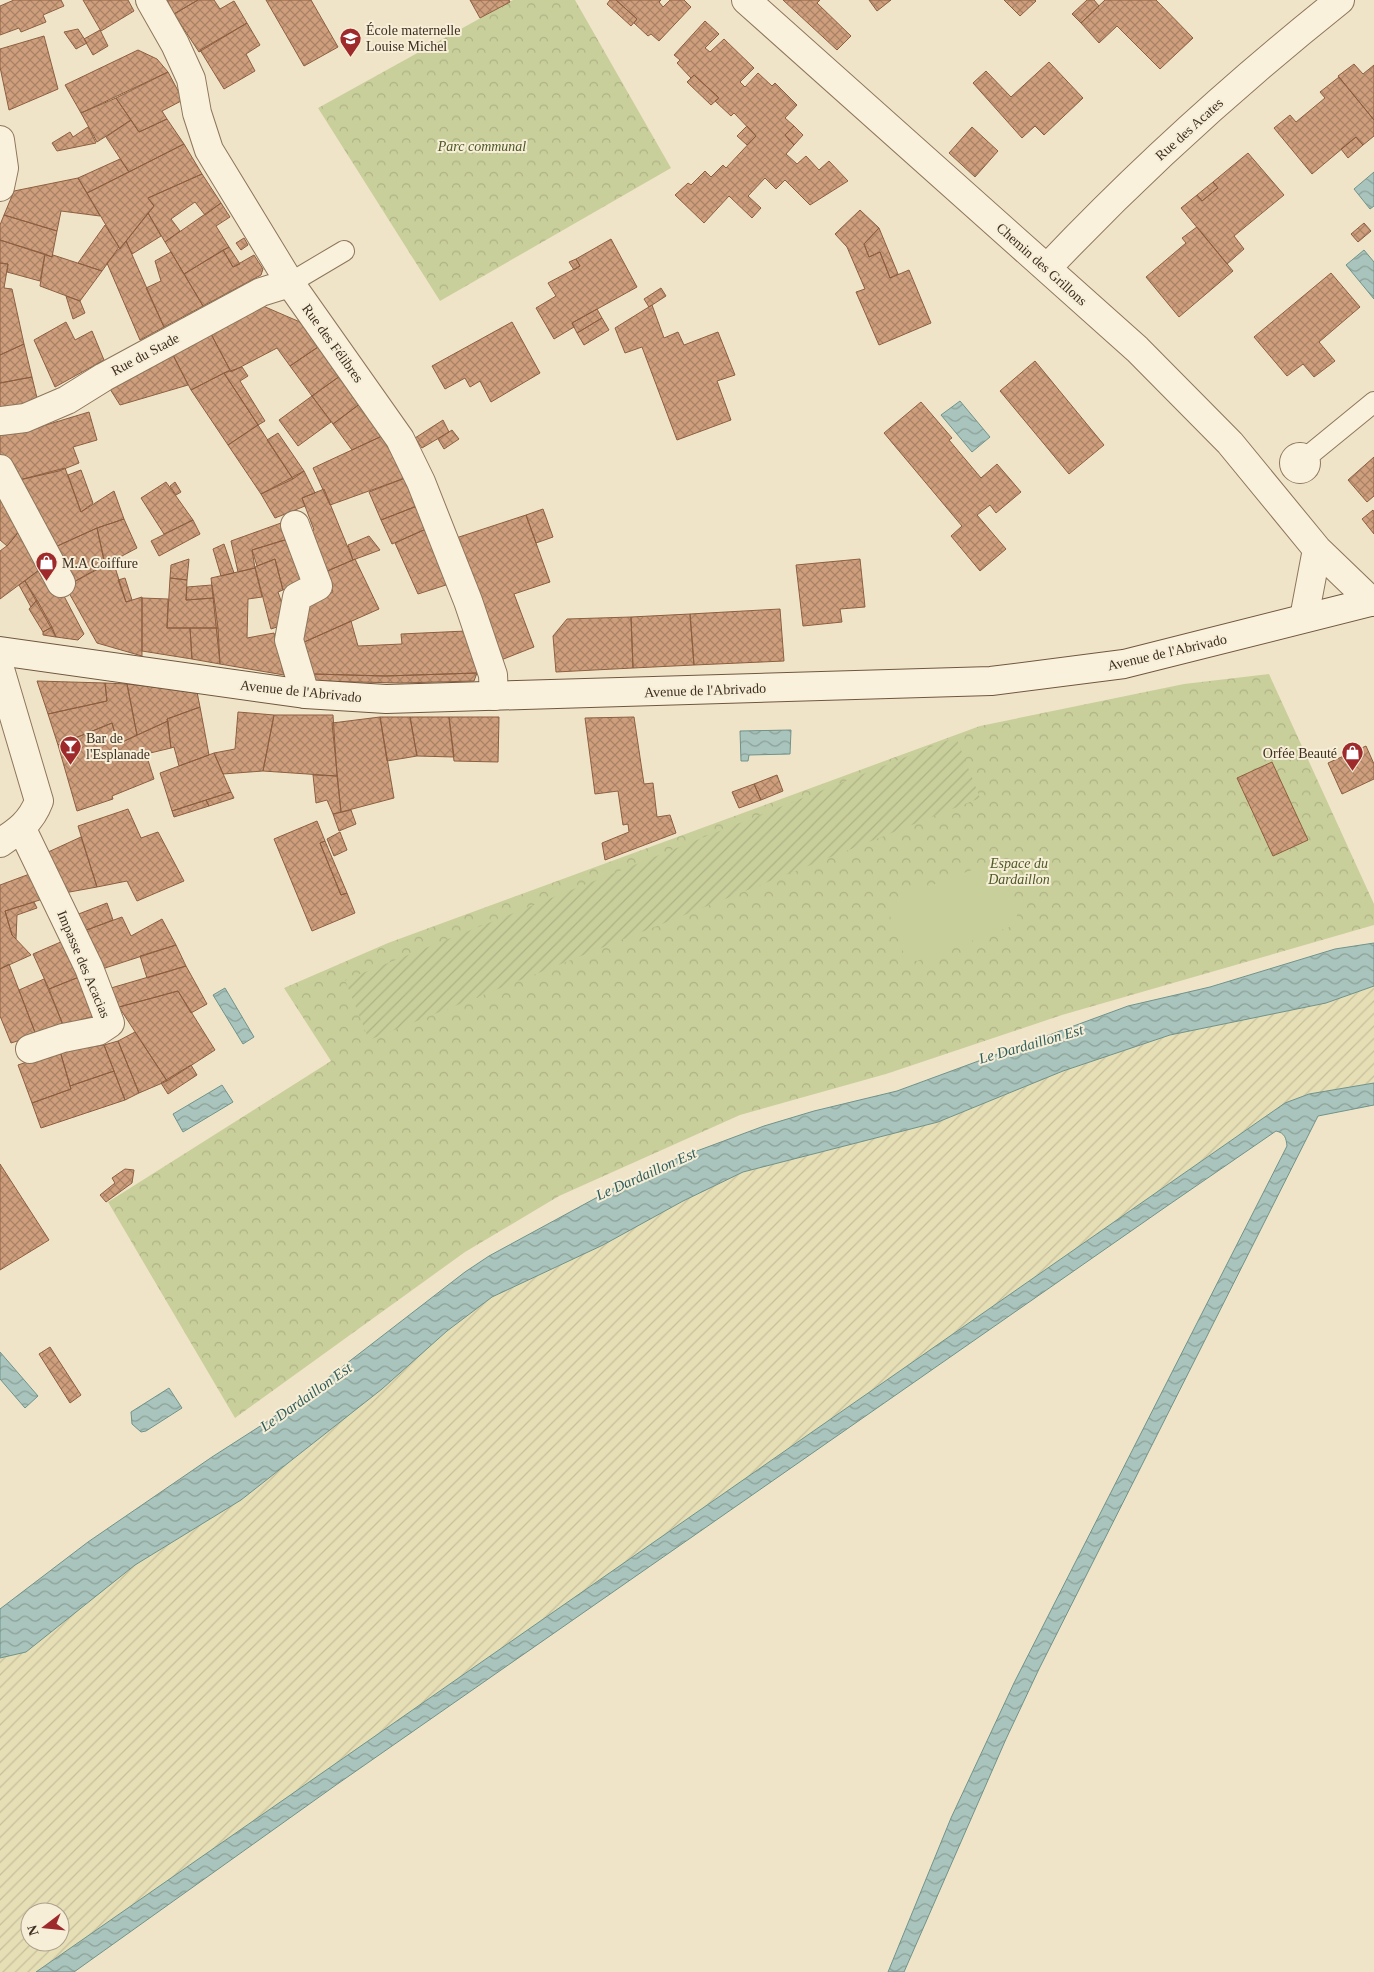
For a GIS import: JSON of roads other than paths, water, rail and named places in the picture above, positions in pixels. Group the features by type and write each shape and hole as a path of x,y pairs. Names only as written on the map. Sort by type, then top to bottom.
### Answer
{"street":[{"name":"Rue des Félibres","path":"150,0 175,44 191,79 197,113 209,150 290,283 400,439 421,482 468,601 493,675 494,696"},
{"name":"Chemin des Grillons","path":"746,0 1143,355 1230,442 1317,549 1373,601"},
{"name":"Rue des Acates","path":"1047,268 1106,206 1166,149 1282,46 1340,0"},
{"path":"0,140 4,168 0,188"},
{"name":"Rue du Stade","path":"0,421 25,418 67,400 104,376 261,292 290,283"},
{"path":"0,469 61,583"},
{"path":"295,525 318,586 297,597 289,640 305,694"},
{"path":"1304,618 1317,549"},
{"name":"Avenue de l'Abrivado","path":"0,651 30,657 305,694 386,699 991,681 1124,664 1373,601"},
{"path":"0,669 39,801 33,816 11,836"},
{"name":"Impasse des Acacias","path":"11,836 89,968 110,1022 98,1031 63,1038 30,1049"}],"lane":[{"path":"290,283 344,250"},
{"path":"1269,489 1292,470 1301,474 1307,471 1310,462 1308,456 1374,402"}],"water":[{"path":"1374,172 1374,206 1370,209 1354,189"},
{"path":"1364,250 1374,262 1374,299 1346,265"},
{"path":"960,401 990,437 972,452 941,415"},
{"path":"791,730 790,754 749,755 748,761 741,761 740,731"},
{"name":"Le Dardaillon Est","path":"1374,943 1374,986 1326,1003 1170,1035 1063,1071 938,1122 743,1172 683,1201 603,1245 492,1297 447,1331 382,1389 241,1500 135,1565 26,1652 0,1658 0,1609 88,1542 320,1384 465,1272 489,1256 629,1180 678,1158 764,1126 814,1111 897,1091 1128,1006 1210,987 1335,949"},
{"path":"225,988 254,1037 243,1044 213,995"},
{"path":"1374,1083 1374,1105 1318,1116 1039,1669 1006,1739 904,1972 888,1972 951,1818 1014,1683 1287,1146 1284,1136 1279,1132 1276,1131 1167,1206 336,1785 74,1972 36,1972 65,1952 70,1952 70,1948 1285,1103 1309,1094"},
{"path":"222,1085 233,1102 183,1132 173,1114"},
{"path":"0,1352 38,1396 25,1408 0,1379"},
{"path":"169,1388 182,1408 146,1431 141,1432 132,1424 131,1412"}],"place":[{"name":"École maternelle Louise Michel","path":"350,57"},
{"name":"M.A Coiffure","path":"46,582"},
{"name":"Bar de l'Esplanade","path":"70,765"},
{"name":"Orfée Beauté","path":"1353,772"}],"park label":[{"name":"Parc communal","path":"482,146"},
{"name":"Espace du Dardaillon","path":"1019,872"}]}
